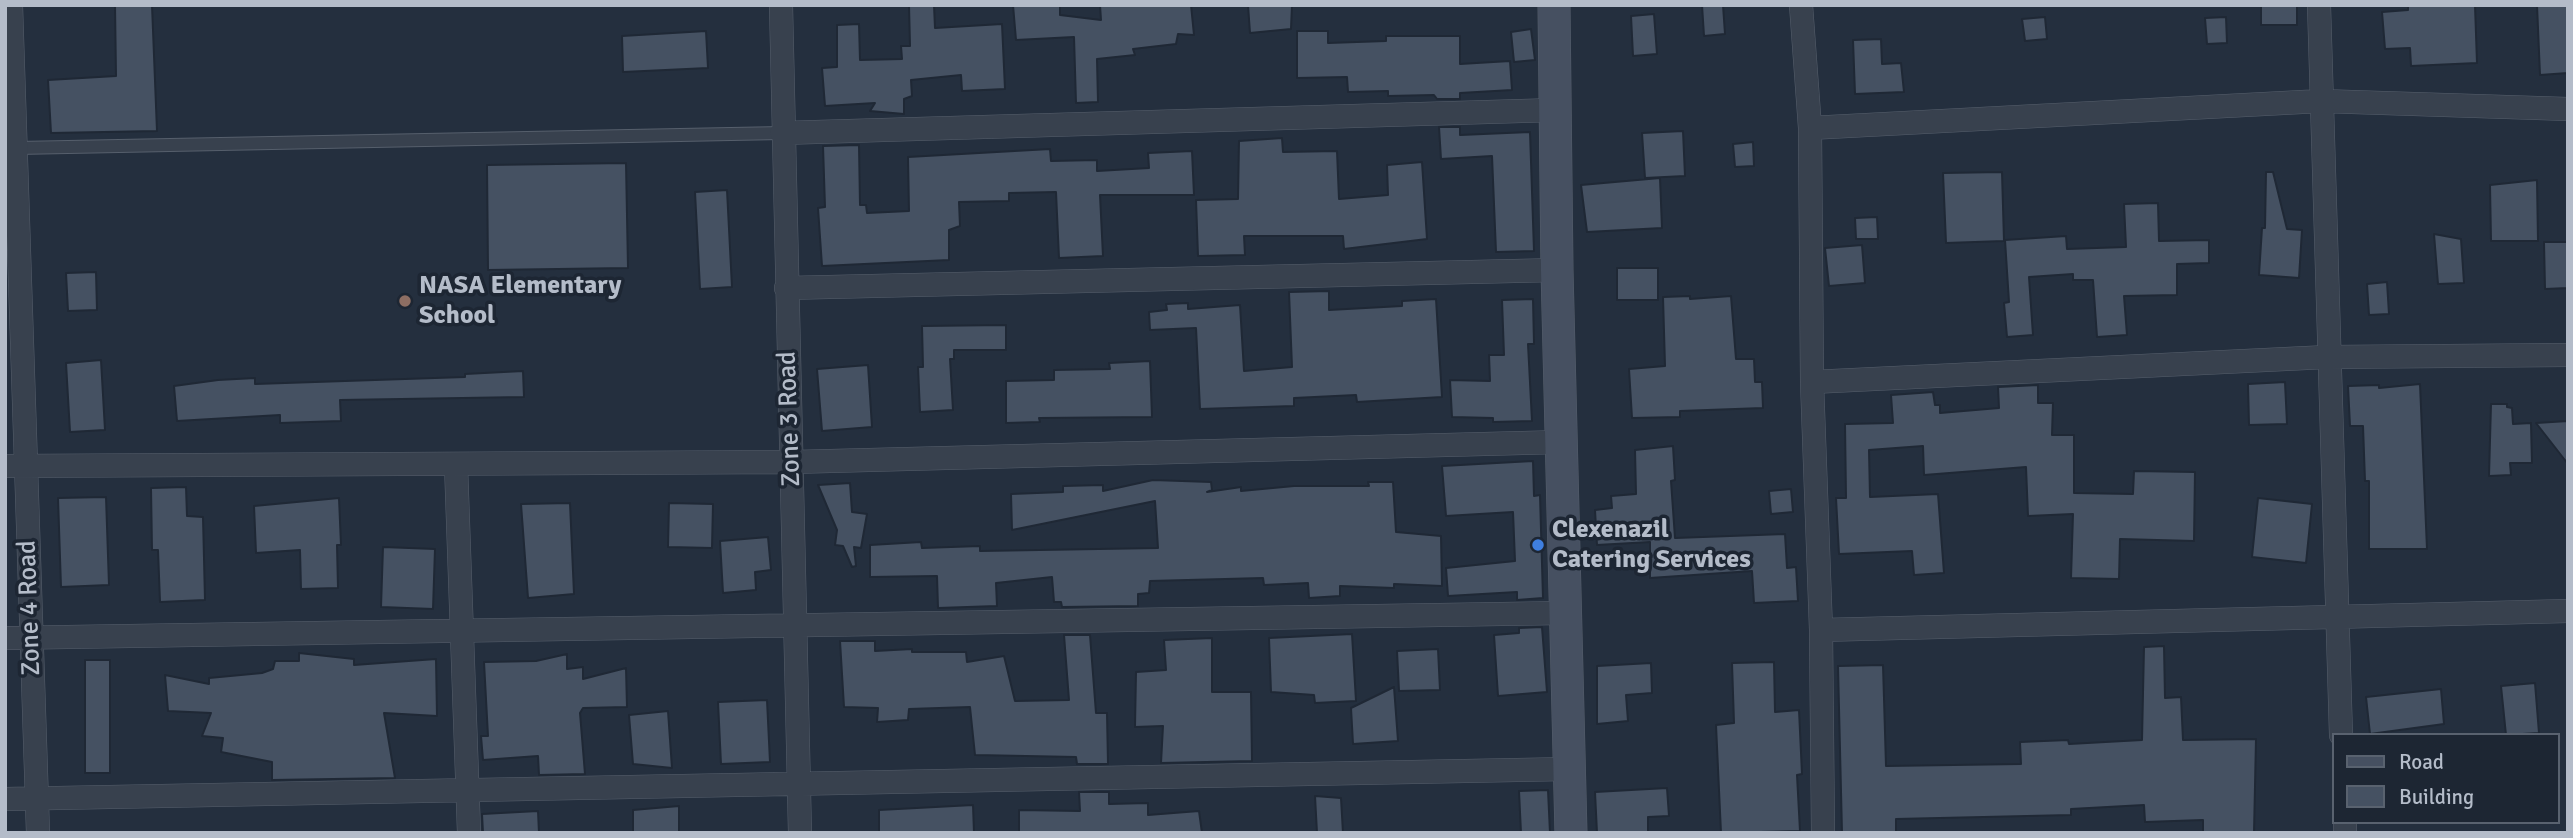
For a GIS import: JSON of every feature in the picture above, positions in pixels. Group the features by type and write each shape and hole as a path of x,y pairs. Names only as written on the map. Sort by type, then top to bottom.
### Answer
{"street":[{"name":"Zone 4 Road","path":"11,5 15,466 30,637 38,833"},
{"name":"Zone 3 Road","path":"781,5 800,833"},
{"path":"1554,5 1564,613 1571,833"},
{"path":"1801,5 1810,128 1812,382 1821,630 1823,833"},
{"path":"2319,5 2342,733"},
{"path":"1810,128 2321,101 2568,109"},
{"path":"782,133 1555,110"},
{"path":"786,288 1557,270"},
{"path":"1812,382 2328,357 2568,355"},
{"path":"15,466 792,462 1561,442"},
{"path":"456,465 468,833"},
{"path":"1821,630 2568,611"},
{"path":"5,638 1564,613"},
{"path":"5,799 1569,768"}],"lane":[{"path":"11,148 782,133"}],"building":[{"path":"115,5 152,5 157,131 51,133 48,80 116,76"},
{"path":"909,5 934,5 935,28 1002,24 1005,89 962,91 961,75 911,80 912,96 904,99 904,114 870,111 875,103 825,106 822,68 837,67 837,25 859,24 860,60 902,59 901,46 910,46"},
{"path":"1013,5 1060,5 1060,15 1101,20 1100,5 1191,5 1194,35 1178,34 1176,44 1133,49 1135,55 1097,59 1098,102 1076,103 1074,37 1016,40"},
{"path":"1248,5 1292,5 1291,29 1250,33"},
{"path":"1702,5 1723,5 1725,34 1704,36"},
{"path":"2261,5 2297,5 2297,25 2261,25"},
{"path":"2408,5 2475,5 2477,63 2411,66 2410,48 2385,49 2382,12 2408,10"},
{"path":"2537,5 2568,5 2568,73 2540,75"},
{"path":"1654,14 1657,54 1633,56 1631,16"},
{"path":"2045,17 2047,39 2025,41 2022,19"},
{"path":"2226,17 2227,43 2207,44 2205,18"},
{"path":"1531,29 1535,60 1514,62 1511,32"},
{"path":"706,31 708,68 623,72 622,36"},
{"path":"1297,31 1328,31 1328,43 1386,41 1386,36 1460,36 1460,64 1510,61 1512,90 1460,93 1460,99 1437,99 1434,95 1388,96 1388,91 1348,92 1347,77 1297,78"},
{"path":"1881,39 1882,64 1901,63 1904,92 1855,94 1853,40"},
{"path":"1439,127 1460,127 1460,135 1530,132 1534,251 1496,252 1492,156 1441,159"},
{"path":"1683,131 1685,176 1645,178 1642,133"},
{"path":"1282,138 1283,152 1337,151 1339,199 1388,195 1387,165 1422,162 1427,239 1344,249 1343,236 1244,236 1245,255 1198,256 1196,200 1238,199 1239,141"},
{"path":"1753,142 1754,166 1735,167 1733,144"},
{"path":"859,145 860,205 866,205 867,213 909,211 908,157 1050,149 1051,161 1097,160 1097,171 1149,168 1148,153 1192,151 1194,195 1100,195 1103,256 1059,258 1056,192 1009,193 1009,201 959,202 960,226 949,230 949,260 822,266 818,208 825,207 823,146"},
{"path":"626,163 628,268 488,270 487,165"},
{"path":"2002,172 2004,241 1946,243 1943,173"},
{"path":"2266,172 2273,172 2287,229 2302,230 2299,278 2259,275 2262,228 2265,228"},
{"path":"1660,178 1662,228 1587,232 1581,185"},
{"path":"2537,180 2538,241 2491,241 2490,185"},
{"path":"727,190 732,287 700,289 695,192"},
{"path":"2158,203 2159,241 2209,240 2209,263 2177,264 2177,295 2124,296 2127,335 2097,337 2093,280 2073,280 2073,274 2029,277 2033,335 2007,337 2004,303 2009,302 2005,240 2066,236 2067,249 2126,247 2124,204"},
{"path":"1877,217 1878,239 1856,239 1855,218"},
{"path":"2434,234 2461,239 2464,283 2438,284"},
{"path":"2544,242 2568,242 2568,288 2545,289"},
{"path":"1862,245 1865,283 1829,286 1825,248"},
{"path":"1617,268 1658,268 1658,300 1617,300"},
{"path":"96,272 97,310 68,311 66,273"},
{"path":"2387,282 2389,314 2369,315 2367,284"},
{"path":"1329,291 1329,310 1402,306 1402,301 1436,299 1442,397 1357,402 1356,395 1294,398 1294,406 1200,409 1196,328 1150,330 1149,312 1167,310 1166,304 1188,303 1188,309 1240,305 1244,371 1292,367 1289,292"},
{"path":"1690,296 1690,299 1731,296 1736,359 1754,359 1755,382 1762,382 1763,408 1680,411 1680,417 1632,418 1629,369 1665,366 1663,297"},
{"path":"1533,299 1534,344 1528,344 1532,421 1493,422 1493,418 1452,417 1450,380 1490,381 1489,355 1504,355 1502,300"},
{"path":"1006,325 1006,350 954,350 954,359 950,359 953,410 920,412 918,367 923,367 922,326"},
{"path":"101,360 105,430 70,432 66,363"},
{"path":"1150,361 1152,417 1039,418 1040,422 1006,423 1006,381 1054,380 1054,370 1110,369 1109,363"},
{"path":"868,365 872,427 822,431 817,369"},
{"path":"523,371 524,397 340,400 341,421 280,423 280,415 177,421 174,386 255,378 255,384 465,377 465,374"},
{"path":"2285,382 2287,424 2249,425 2248,384"},
{"path":"2420,384 2427,549 2369,549 2369,481 2365,481 2363,426 2350,426 2348,386 2379,385 2379,388"},
{"path":"2038,385 2038,403 2053,403 2052,435 2074,435 2074,493 2133,494 2134,471 2195,472 2194,541 2120,539 2119,579 2071,578 2073,514 2028,516 2026,467 1924,475 1923,446 1869,450 1870,497 1938,494 1944,573 1914,575 1912,551 1839,554 1836,498 1846,498 1845,424 1893,423 1891,395 1933,392 1935,405 1940,405 1940,413 1999,408 1998,387"},
{"path":"2491,404 2507,404 2507,407 2512,408 2513,424 2531,423 2532,463 2510,463 2511,475 2489,476"},
{"path":"2568,421 2568,464 2536,423"},
{"path":"1673,446 1675,480 1671,481 1675,538 1785,534 1787,568 1796,567 1798,601 1754,603 1752,571 1650,578 1650,542 1597,545 1595,510 1612,508 1611,496 1636,494 1635,450"},
{"path":"1533,461 1534,496 1540,495 1543,598 1517,600 1517,592 1448,596 1446,568 1515,561 1513,512 1446,516 1442,466"},
{"path":"1153,480 1211,482 1212,490 1207,492 1241,487 1241,491 1294,486 1369,486 1368,482 1393,482 1396,532 1441,536 1442,586 1340,586 1340,596 1309,598 1308,583 1264,585 1263,578 1150,581 1149,593 1138,594 1138,606 1062,607 1061,602 1054,602 1052,577 996,583 997,606 938,608 937,576 870,577 870,545 921,542 922,548 980,546 980,551 1158,548 1155,501 1012,530 1011,494 1063,492 1063,486 1103,485 1103,491"},
{"path":"850,483 852,512 867,514 861,548 854,547 856,566 852,567 843,546 835,545 837,530 818,485"},
{"path":"186,487 187,516 203,517 205,600 160,602 158,550 152,550 151,488"},
{"path":"1791,489 1793,512 1771,514 1769,491"},
{"path":"106,497 109,585 61,587 58,498"},
{"path":"339,498 341,545 337,545 338,588 301,589 300,550 256,553 254,506"},
{"path":"2258,498 2312,504 2306,563 2252,557"},
{"path":"570,503 574,594 528,598 521,504"},
{"path":"669,503 713,504 712,548 668,547"},
{"path":"768,537 771,570 755,572 756,590 723,593 720,541"},
{"path":"383,547 435,549 433,609 381,607"},
{"path":"1542,627 1547,692 1498,696 1494,635 1519,633 1519,628"},
{"path":"1352,634 1356,701 1315,703 1314,695 1271,692 1269,638"},
{"path":"1064,635 1090,635 1096,713 1107,713 1108,764 1077,764 1076,757 975,755 970,707 909,709 908,720 877,722 878,708 844,707 840,641 875,641 875,651 912,649 912,652 966,652 967,662 1004,656 1015,701 1069,700"},
{"path":"1212,638 1212,692 1251,692 1252,761 1161,763 1163,726 1135,727 1136,672 1166,670 1164,640"},
{"path":"2164,646 2165,698 2181,697 2183,740 2256,739 2254,833 2203,833 2203,820 2145,822 2144,805 2071,809 2071,815 1896,819 1896,833 1842,833 1838,666 1883,665 1886,766 2021,764 2020,742 2068,740 2069,744 2142,740 2144,647"},
{"path":"1438,649 1440,690 1399,691 1397,651"},
{"path":"299,653 354,659 354,665 436,659 437,716 384,713 395,778 272,780 272,762 221,752 223,738 202,736 211,713 168,711 165,675 209,684 209,678 262,673 273,669 275,661 299,661"},
{"path":"567,654 567,669 583,667 583,679 626,668 627,707 583,708 580,713 585,774 539,775 538,756 483,760 481,736 488,736 484,662 536,661"},
{"path":"85,660 110,660 110,773 85,773"},
{"path":"1774,662 1775,712 1799,710 1802,774 1797,775 1800,831 1721,833 1716,725 1734,723 1732,663"},
{"path":"1651,663 1652,693 1626,695 1628,721 1597,724 1597,666"},
{"path":"2535,683 2539,733 2506,733 2501,686"},
{"path":"1394,687 1398,741 1353,744 1351,708"},
{"path":"2441,689 2444,724 2370,733 2366,697"},
{"path":"767,700 770,762 721,764 718,702"},
{"path":"668,711 672,768 633,764 629,715"},
{"path":"1667,788 1669,816 1648,817 1648,833 1597,833 1595,792"},
{"path":"1548,790 1550,833 1521,833 1519,791"},
{"path":"1079,792 1109,792 1109,804 1148,803 1148,815 1199,811 1202,833 1019,833 1019,810 1080,811"},
{"path":"1315,796 1341,798 1343,833 1317,833"},
{"path":"973,805 974,833 879,833 879,810"},
{"path":"679,806 679,833 633,833 633,810"},
{"path":"538,811 539,833 483,833 482,814"}],"place":[{"name":"NASA Elementary School","path":"405,301"},
{"name":"Clexenazil Catering Services","path":"1538,545"}]}
